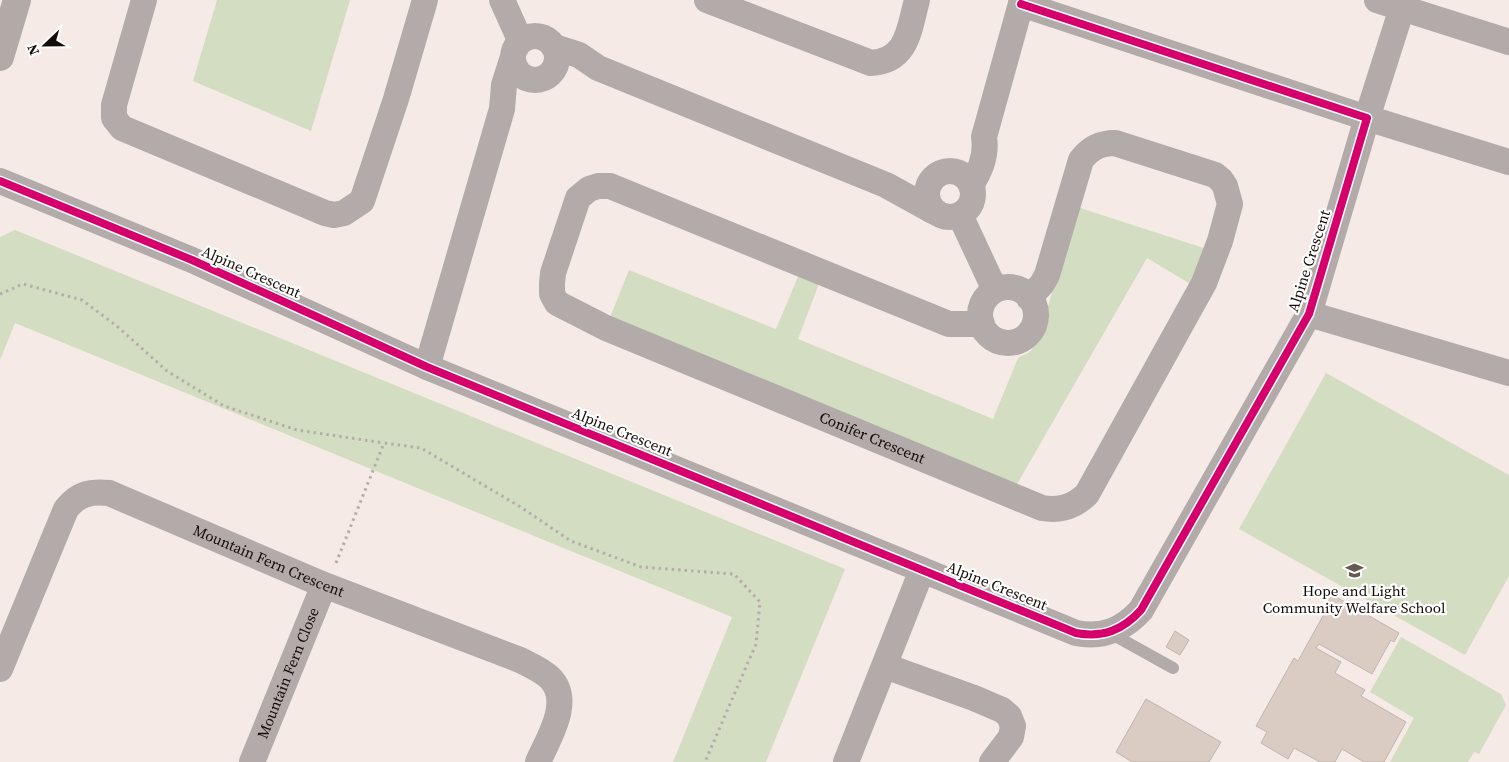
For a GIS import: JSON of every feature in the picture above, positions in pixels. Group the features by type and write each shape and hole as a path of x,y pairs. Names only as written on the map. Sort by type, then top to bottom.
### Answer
{"main road":[{"path":"0,57 17,0"}],"street":[{"path":"144,0 114,105 114,118 122,128 334,216 344,214 362,201 396,99 425,0"},
{"path":"502,0 533,60"},
{"path":"707,0 871,63 886,61 901,49 906,41 917,0"},
{"path":"1378,0 1509,42"},
{"path":"886,185 951,178 980,172 985,152 984,137 1022,2 1366,118 1509,162"},
{"name":"Alpine Crescent","path":"0,181 192,260 427,367 1076,633 1088,635 1110,632 1122,627 1141,610 1309,314 1366,118 1402,8"},
{"path":"533,60 579,55 598,68 886,185 946,217 960,215 970,205 972,198 951,178"},
{"path":"427,367 502,109 533,60"},
{"name":"Conifer Crescent","path":"982,324 949,324 610,186 598,186 589,189 578,198 553,273 552,294 556,303 606,328 1042,508 1064,509 1081,501 1087,494 1204,283 1220,241 1230,204 1226,186 1214,175 1115,143 1106,143 1088,151 1081,160 1047,274 1042,284 1029,298"},
{"path":"933,211 929,205 926,190 951,178"},
{"path":"960,215 995,290"},
{"path":"1011,287 1019,289 1029,298 1036,317 1034,326 1021,339 1012,342 1002,342 986,332 980,316 984,301 995,290 1011,287"},
{"name":"Alpine Crescent","path":"1309,314 1509,373"},
{"name":"Mountain Fern Crescent","path":"0,669 66,509 74,499 96,492 109,493 324,585 520,660 550,678 557,688 560,701 557,717 538,762"},
{"path":"846,762 922,570"},
{"name":"Mountain Fern Close","path":"252,762 324,585"},
{"path":"885,666 974,698 1002,710 1009,716 1013,726 1011,737 992,762"}],"lane":[{"path":"1110,632 1172,668"}],"path":[{"path":"0,294 23,284 82,300 118,327 167,371 224,406 297,430 421,448 519,506 571,541 641,567 734,574 760,602 756,644 705,762"},
{"path":"324,585 333,572 384,443"}],"green space":[{"path":"217,0 350,0 311,131 193,81"},
{"path":"1077,207 1207,249 1194,286 1147,258 1016,486 609,320 629,270 776,329 800,272 820,281 798,339 993,419 1018,358 1030,352 1038,341"},
{"path":"15,230 845,569 766,762 673,762 732,617 15,323 0,360 0,237"},
{"path":"1326,373 1509,475 1509,576 1465,655 1239,529"},
{"path":"1401,637 1501,694 1506,705 1479,754 1474,752 1468,762 1390,762 1414,718 1370,692"}],"building":[{"path":"1331,594 1399,633 1394,642 1391,640 1372,674 1319,644 1316,648 1341,662 1335,673 1365,690 1361,696 1406,722 1384,762 1364,762 1342,749 1335,762 1320,762 1294,748 1288,759 1261,743 1267,732 1256,726 1294,658 1298,661 1329,605 1326,604"},
{"path":"1175,631 1189,640 1180,655 1166,647"},
{"path":"1146,699 1221,742 1209,762 1132,762 1116,752"}],"cycle path":[{"path":"0,181 192,260 427,367 1076,633 1104,633 1127,623 1141,610 1309,314 1367,118 1021,4"}],"place":[{"name":"Hope and Light Community Welfare School","path":"1354,570"}]}
